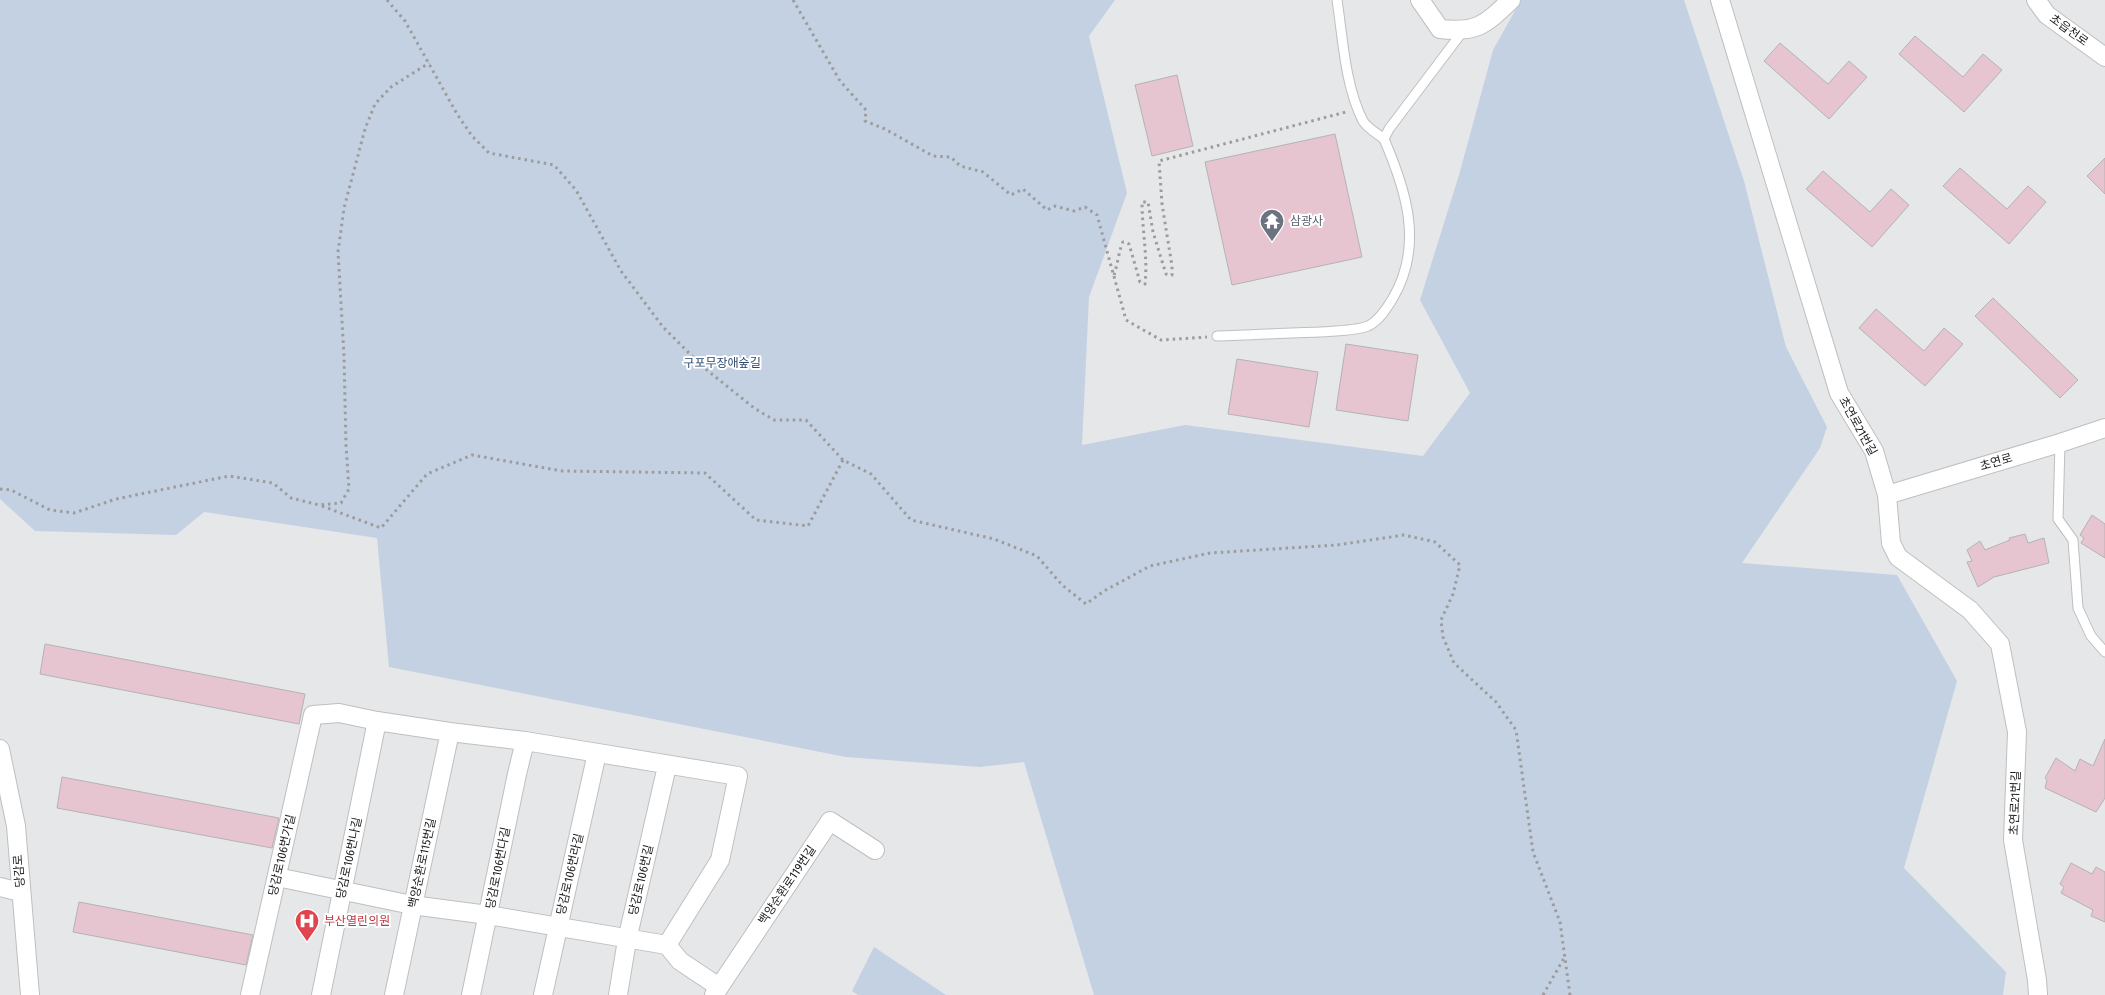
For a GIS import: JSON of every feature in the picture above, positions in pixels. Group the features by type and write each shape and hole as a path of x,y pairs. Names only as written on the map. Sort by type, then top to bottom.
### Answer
{"street":[{"path":"1420,0 1440,29 1463,31 1489,21 1511,0"},
{"name":"초연로21번길","path":"1720,0 1840,393 1874,451 1887,495 1891,543 1898,556 1970,610 2000,644 2017,732 2013,840 2038,980 2038,995"},
{"name":"초읍천로","path":"2036,0 2047,15 2105,57"},
{"name":"초연로","path":"1887,495 2105,428"},
{"name":"당감로106번가길","path":"250,995 313,715 339,713 378,721"},
{"path":"378,721 450,732 525,740 667,766 738,776 720,860 668,945"},
{"name":"당감로106번나길","path":"320,995 378,721"},
{"name":"백양순환로115번길","path":"394,995 450,732"},
{"name":"당감로106번다길","path":"471,995 525,740"},
{"name":"당감로","path":"0,749 16,826 30,995"},
{"name":"당감로106번라길","path":"542,995 597,753"},
{"name":"당감로106번길","path":"618,995 627,940 667,766"},
{"name":"백양순환로119번길","path":"716,991 830,821 875,850"},
{"path":"278,876 412,905 488,915 627,940 668,945 680,961 716,991"},
{"path":"0,886 20,892"}],"lane":[{"path":"1217,336 1336,331 1368,326 1384,312 1402,281 1410,251 1408,215 1400,176 1384,138 1364,123 1347,69 1337,0"},
{"path":"1384,138 1463,31"},
{"path":"2060,443 2058,519 2073,540 2078,608 2091,636 2105,652"}],"path":[{"path":"387,0 405,21 457,114 472,136 489,153 554,165 576,190 621,271 663,327 702,366 754,408 774,420 806,420 843,460 870,474 910,520 994,539 1037,556 1062,585 1086,604 1104,590 1150,566 1210,553 1337,546 1404,536 1435,542 1460,565 1453,594 1441,620 1443,637 1454,663 1496,702 1516,730 1533,852 1560,922 1570,995"},
{"path":"793,0 840,81 866,110 865,121 886,129 934,156 951,157 960,166 983,172 1010,195 1023,189 1047,210 1055,206 1074,211 1084,207 1097,216 1126,320 1161,340 1217,336"},
{"path":"319,505 341,503 349,489 338,252 344,208 365,129 375,104 391,87 429,63"},
{"path":"1113,276 1119,262 1120,246 1123,242 1126,242 1129,244 1140,282 1145,284 1147,267 1142,226 1142,202 1148,202 1153,232 1166,274 1172,275 1162,204 1159,161 1359,108"},
{"path":"0,489 11,490 50,510 74,512 116,499 229,476 273,483 291,498 319,505 381,528 427,474 472,454 562,471 704,473 756,520 808,526 843,460"},
{"path":"1543,995 1565,958"}],"green space":[{"name":"구포무장애숲길","path":"0,0 1115,0 1089,36 1127,193 1089,297 1082,445 1185,425 1423,456 1470,393 1420,300 1459,175 1493,50 1521,0 1684,0 1744,181 1786,347 1827,427 1820,448 1742,563 1897,575 1957,681 1904,868 2006,972 2003,995 1094,995 1024,762 980,767 846,757 389,667 377,538 204,512 176,535 35,531 0,499"},
{"path":"874,947 946,995 858,995 852,991"}],"building":[{"path":"1915,36 1963,77 1983,54 2002,70 1964,112 1899,54"},
{"path":"1780,43 1828,84 1849,61 1867,77 1829,119 1764,61"},
{"path":"1177,75 1193,146 1152,156 1135,85"},
{"path":"1335,134 1362,257 1232,285 1205,162"},
{"path":"2105,158 2105,194 2087,176"},
{"path":"1960,168 2007,209 2028,186 2046,202 2009,244 1943,186"},
{"path":"1823,171 1870,212 1891,189 1909,205 1872,247 1806,189"},
{"path":"1993,298 2078,380 2060,398 1975,316"},
{"path":"1876,309 1924,351 1944,328 1963,344 1925,386 1859,328"},
{"path":"1346,344 1418,355 1408,421 1336,410"},
{"path":"1237,359 1318,372 1309,427 1228,414"},
{"path":"2092,515 2105,524 2105,558 2081,543 2084,538 2080,535"},
{"path":"2025,534 2028,543 2044,538 2049,563 1994,577 1978,587 1967,562 1972,561 1967,550 1980,541 1985,550 2010,540 2009,538"},
{"path":"45,644 305,694 299,724 40,674"},
{"path":"2105,739 2105,798 2096,812 2045,788 2047,780 2045,778 2056,758 2075,771 2080,759 2093,766"},
{"path":"62,777 279,818 272,848 57,808"},
{"path":"2071,863 2092,874 2096,867 2105,872 2105,922 2091,916 2093,910 2061,893 2064,887 2060,884"},
{"path":"79,902 253,935 246,965 73,932"}],"place":[{"name":"삼광사","path":"1272,242"},
{"name":"부산열린의원","path":"307,942"}]}
